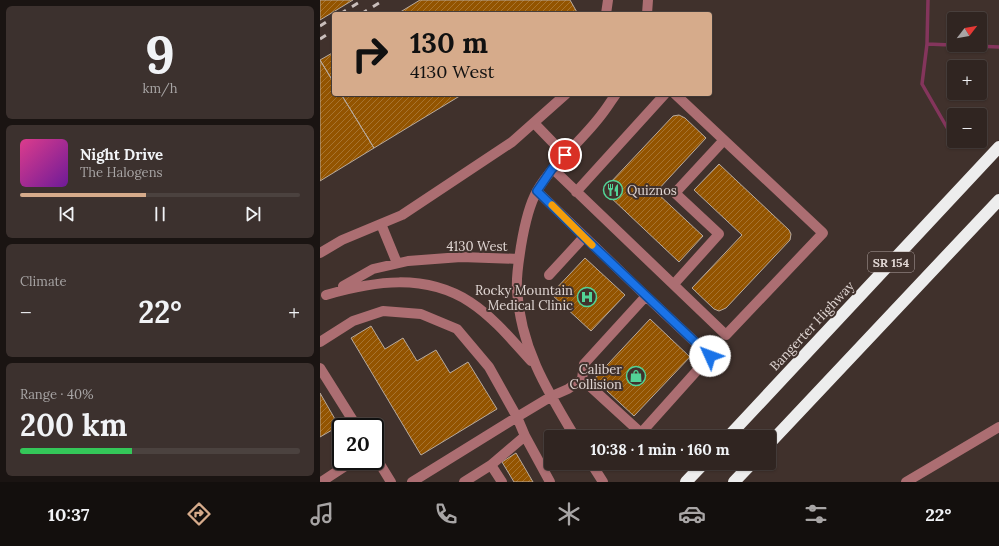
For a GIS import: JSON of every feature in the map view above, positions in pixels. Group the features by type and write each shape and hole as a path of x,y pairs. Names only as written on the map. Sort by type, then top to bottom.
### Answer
{"highway":[{"name":"Bangerter Highway","path":"735,430 999,147"},
{"name":"SR 154","path":"776,437 999,200"},
{"path":"686,482 697,470"},
{"path":"734,482 745,470"}],"street":[{"path":"606,12 608,0"},
{"path":"647,12 648,0"},
{"path":"320,254 342,240 402,215 512,142 564,96"},
{"name":"4130 West","path":"323,297 373,269 397,263 461,257 519,259 525,224 537,191 552,169 602,114 615,96"},
{"path":"576,192 663,96"},
{"path":"552,169 726,334 823,233 677,96"},
{"path":"534,123 565,155"},
{"path":"674,284 719,234 675,193 724,140"},
{"path":"537,191 710,356 641,433 582,379"},
{"path":"381,224 397,263"},
{"path":"549,275 584,237"},
{"path":"519,259 517,287 520,315 526,341 535,366 571,430"},
{"path":"323,297 353,287 380,282 407,282 429,286 453,294 470,302 493,321 535,366"},
{"path":"417,481 552,396 568,389 582,379 584,364 646,296"},
{"path":"320,342 353,321 383,311 420,314 457,329 489,367 550,482"},
{"path":"320,368 351,418"},
{"path":"906,482 999,427"},
{"path":"464,482 491,465 525,436"},
{"path":"491,465 502,482"},
{"path":"321,482 339,470"},
{"path":"384,470 391,482"},
{"path":"595,470 602,482"}],"building":[{"path":"320,0 353,0 332,12 320,20"},
{"path":"420,0 570,0 577,12 400,12"},
{"path":"332,53 332,80 320,60"},
{"path":"320,60 332,80 332,96 342,96 374,148 320,181"},
{"path":"342,96 460,96 374,148"},
{"path":"679,115 685,118 706,138 656,192 703,236 679,262 608,195 606,190 610,183 673,116"},
{"path":"719,164 789,230 791,234 790,240 726,308 719,311 714,309 692,288 742,235 694,190"},
{"path":"585,258 625,295 591,331 551,294"},
{"path":"650,319 690,357 634,416 594,379"},
{"path":"371,326 385,349 403,338 417,361 436,350 450,373 468,362 497,409 421,455 351,338"},
{"path":"320,393 334,418 332,418 332,430 320,437"},
{"path":"516,453 533,482 514,482 502,462"}],"waterway":[{"path":"928,0 927,44 922,84 947,128"},
{"path":"927,44 999,47"}],"railway":[{"path":"343,12 363,0"},
{"path":"364,12 384,0"},
{"path":"320,26 332,18"},
{"path":"320,39 332,31"}],"slow traffic":[{"path":"552,205 592,245"}],"place":[{"name":"Quiznos","path":"613,190"},
{"name":"Rocky Mountain Medical Clinic","path":"587,297"},
{"name":"Caliber Collision","path":"636,376"}],"route":[{"path":"565,155 552,169 537,191 710,356"}]}
